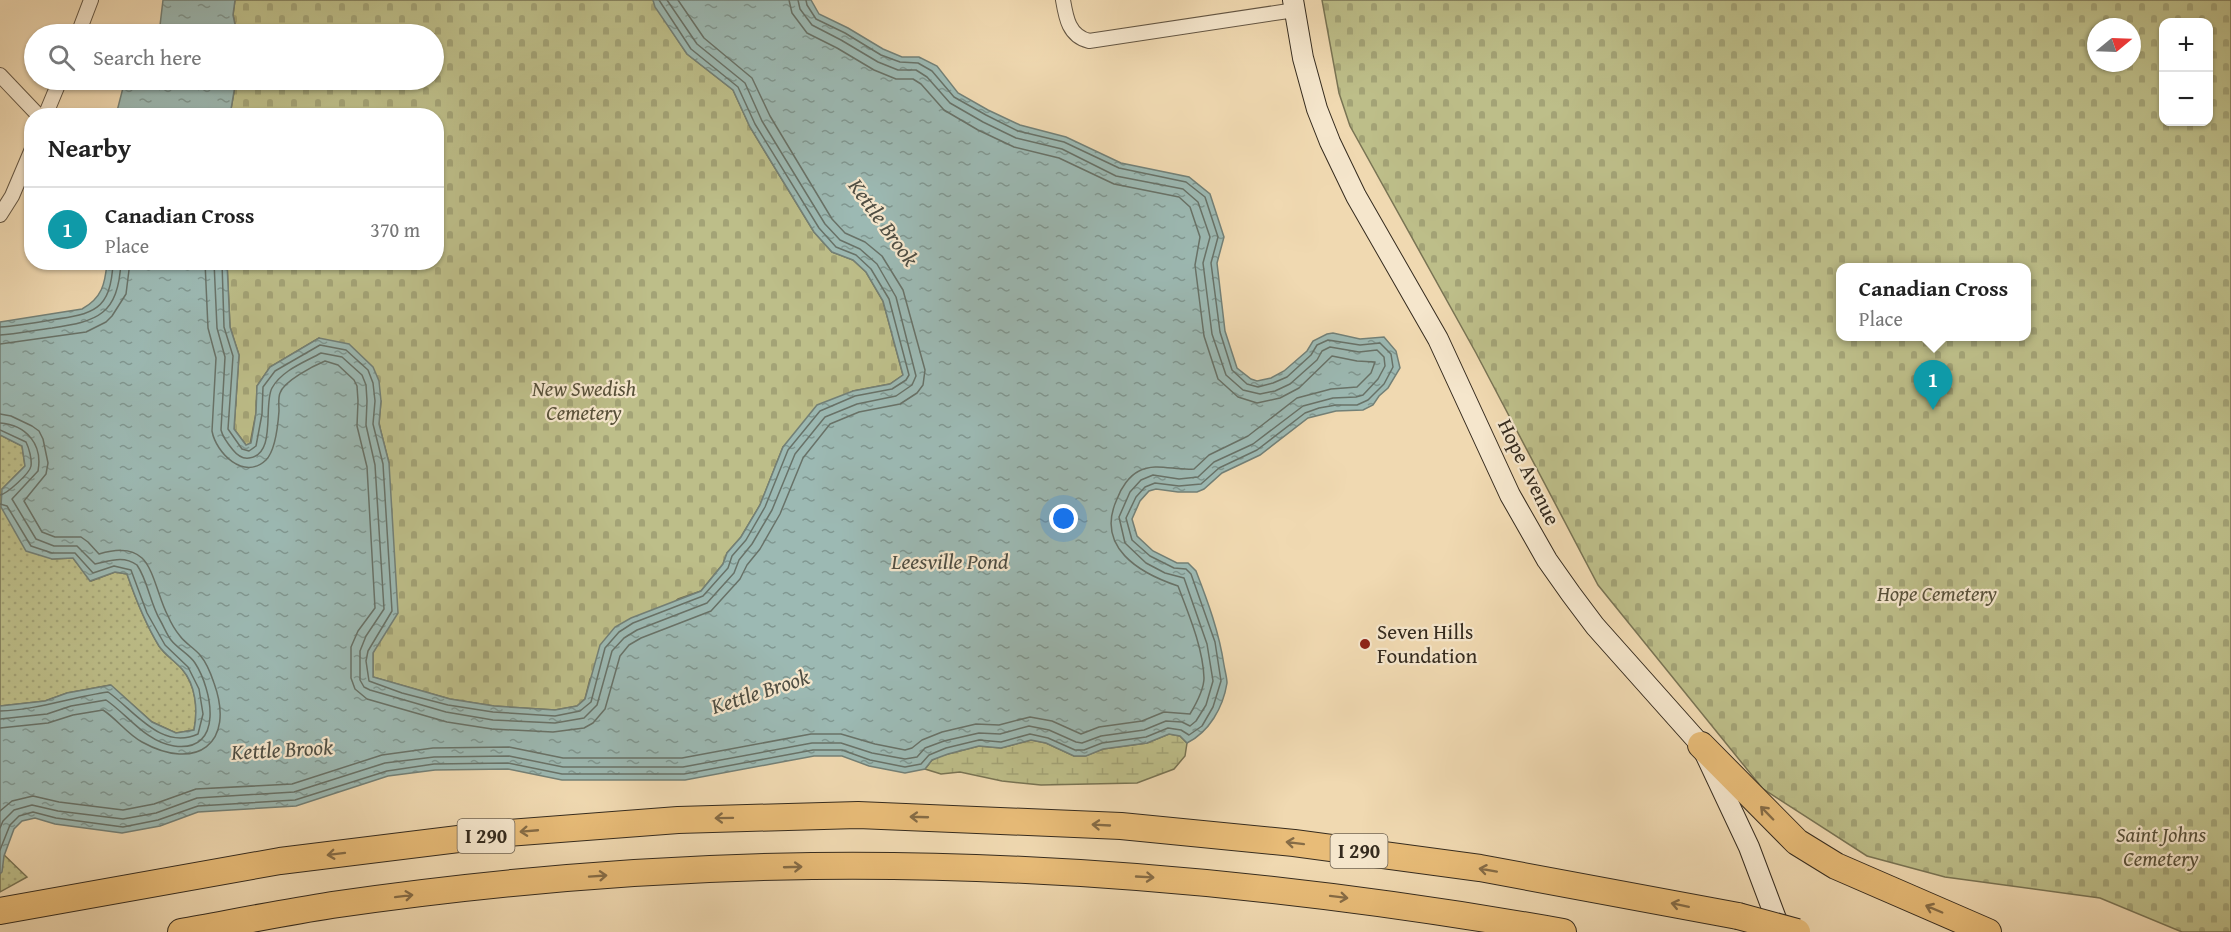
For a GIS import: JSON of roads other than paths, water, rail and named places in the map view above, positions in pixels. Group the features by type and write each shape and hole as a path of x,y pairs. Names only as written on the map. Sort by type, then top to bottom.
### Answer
{"highway":[{"path":"1701,745 1797,842 1836,866 1988,932"},
{"name":"I 290","path":"0,911 280,861 507,833 668,820 858,815 1110,825 1294,843 1480,868 1738,916 1797,932"},
{"name":"I 290","path":"181,932 340,904 523,882 630,874 821,866 992,869 1164,878 1370,900 1563,932"}],"main road":[{"name":"Hope Avenue","path":"1294,5 1303,58 1317,109 1330,142 1356,196 1438,339 1520,514 1547,560 1595,626 1701,745 1749,847 1781,932"}],"street":[{"path":"82,24 91,0"},
{"path":"1063,0 1070,28 1080,39 1089,41 1294,5"},
{"path":"0,75 31,108"},
{"path":"48,108 56,90"},
{"path":"0,215 12,196 24,168"}],"water":[{"path":"163,0 235,0 233,15 235,24 160,24"},
{"name":"Leesville Pond","path":"653,0 811,0 819,14 883,49 902,57 919,57 937,66 958,93 1020,125 1066,137 1121,163 1189,177 1210,194 1224,237 1217,263 1225,331 1237,368 1251,379 1257,381 1271,378 1284,371 1307,351 1313,341 1327,334 1333,333 1360,339 1384,337 1396,351 1400,368 1388,388 1373,405 1363,410 1336,411 1308,418 1260,455 1222,473 1204,489 1197,492 1156,489 1149,491 1140,501 1132,519 1137,536 1153,551 1177,563 1188,563 1196,571 1213,617 1227,683 1222,701 1208,726 1187,743 1180,736 1169,734 1147,743 1103,749 1086,756 1074,756 1046,743 1031,740 1001,748 979,746 948,754 932,760 925,769 905,773 869,766 842,756 814,756 685,780 562,780 508,769 435,770 388,776 296,806 198,812 160,826 122,833 55,824 35,818 22,821 14,829 0,874 0,706 45,701 67,693 111,685 152,722 176,733 194,730 196,714 195,698 187,675 159,646 141,611 127,574 115,572 90,581 73,558 52,559 26,551 1,507 2,489 25,466 22,446 0,435 0,322 82,309 98,295 106,270 227,270 230,327 239,355 234,429 246,445 251,443 256,413 257,386 270,367 319,338 349,344 373,367 379,381 381,401 379,424 389,463 398,613 373,653 373,677 450,699 494,706 555,710 577,706 585,699 600,645 615,627 631,618 701,591 723,564 727,553 741,537 760,505 783,447 817,405 853,391 890,384 903,375 883,301 866,272 853,260 832,252 814,232 750,127 733,90 687,54 655,7"},
{"path":"122,90 234,90 231,108 118,108"}],"place":[{"name":"Canadian Cross","path":"1933,410"},
{"name":"Seven Hills Foundation","path":"1365,644"}],"water label":[{"name":"Kettle Brook","path":"884,222"},
{"name":"Kettle Brook","path":"760,691"},
{"name":"Kettle Brook","path":"282,749"}],"park label":[{"name":"New Swedish Cemetery","path":"584,401"},
{"name":"Hope Cemetery","path":"1937,594"},
{"name":"Saint Johns Cemetery","path":"2161,847"}]}
